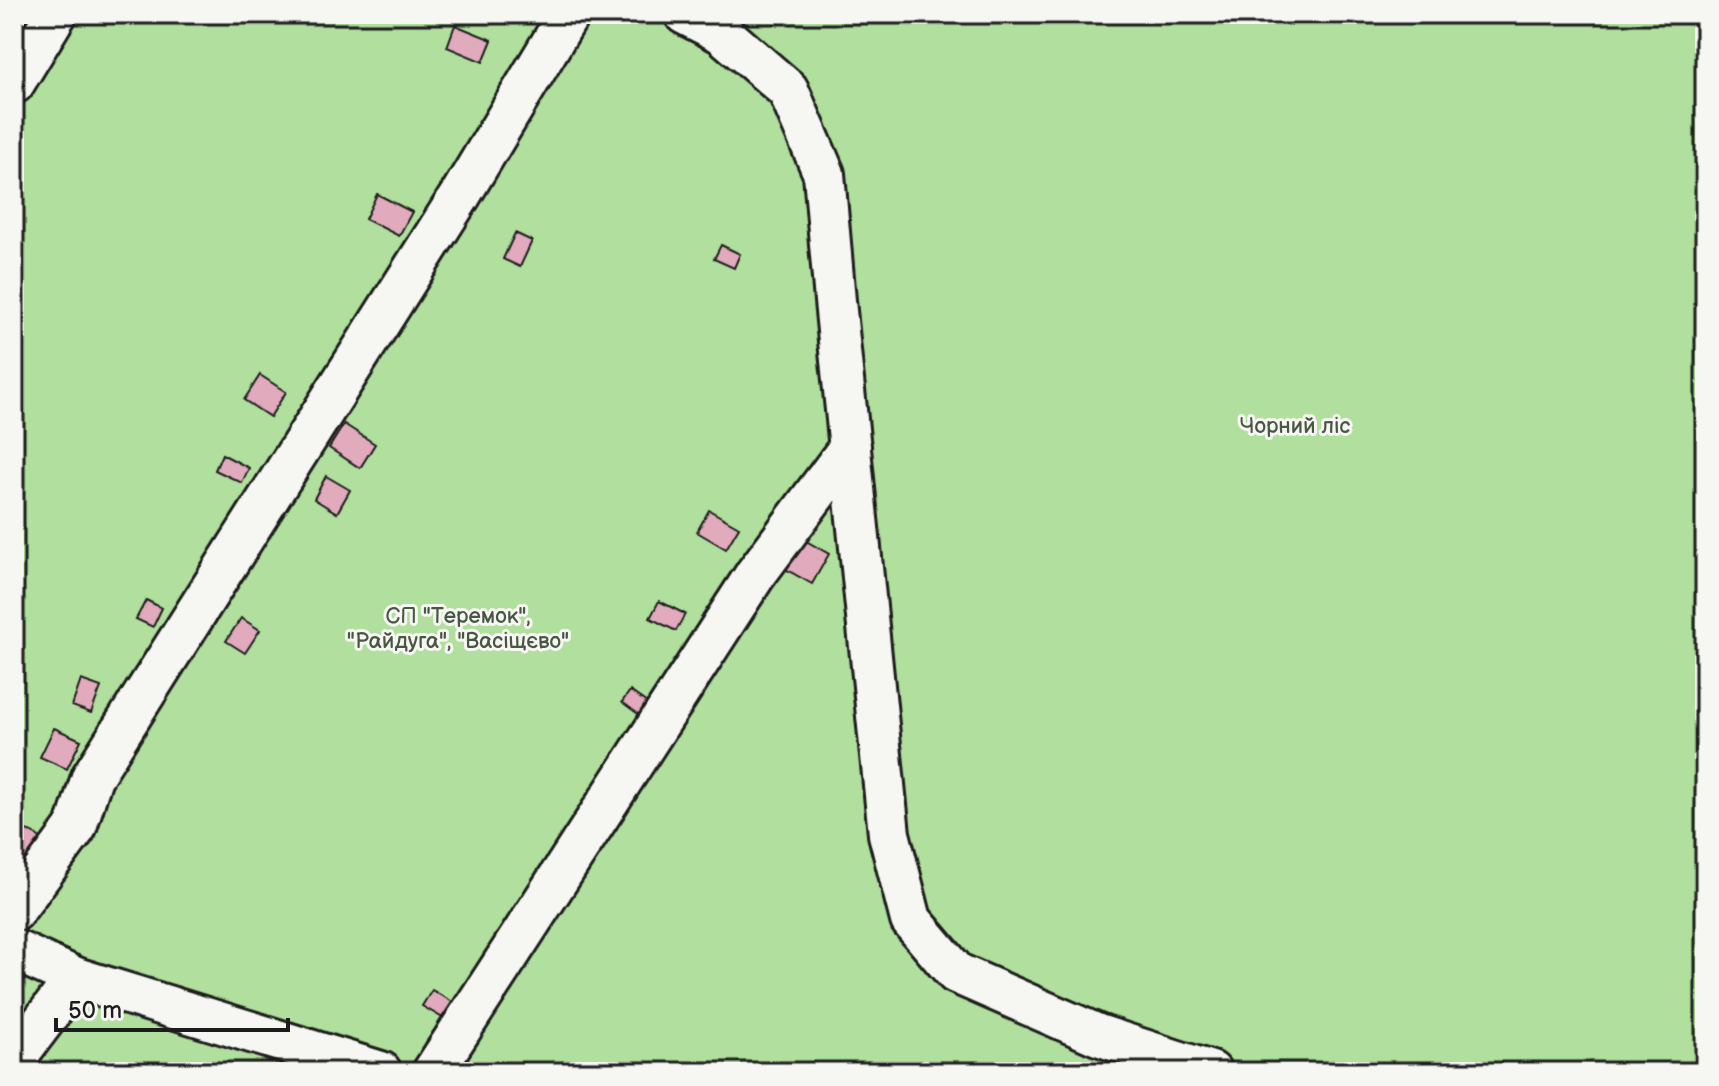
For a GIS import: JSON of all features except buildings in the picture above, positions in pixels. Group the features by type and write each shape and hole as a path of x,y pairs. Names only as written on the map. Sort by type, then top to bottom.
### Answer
{"street":[{"path":"14,83 56,14"},
{"path":"14,911 76,827 92,777 461,194 569,14"},
{"path":"685,14 722,33 788,90 824,174 889,834 911,920 956,973 1098,1035 1211,1072"},
{"path":"433,1072 755,575 850,447"},
{"path":"14,950 76,978 381,1072"},
{"path":"14,1060 76,978"}],"green space":[{"path":"14,14 1705,14 1705,1072 14,1072"}],"park label":[{"name":"Чорний ліс","path":"1295,425"},
{"name":"СП \"Теремок\", \"Райдуга\", \"Васіщєво\"","path":"458,628"}]}
